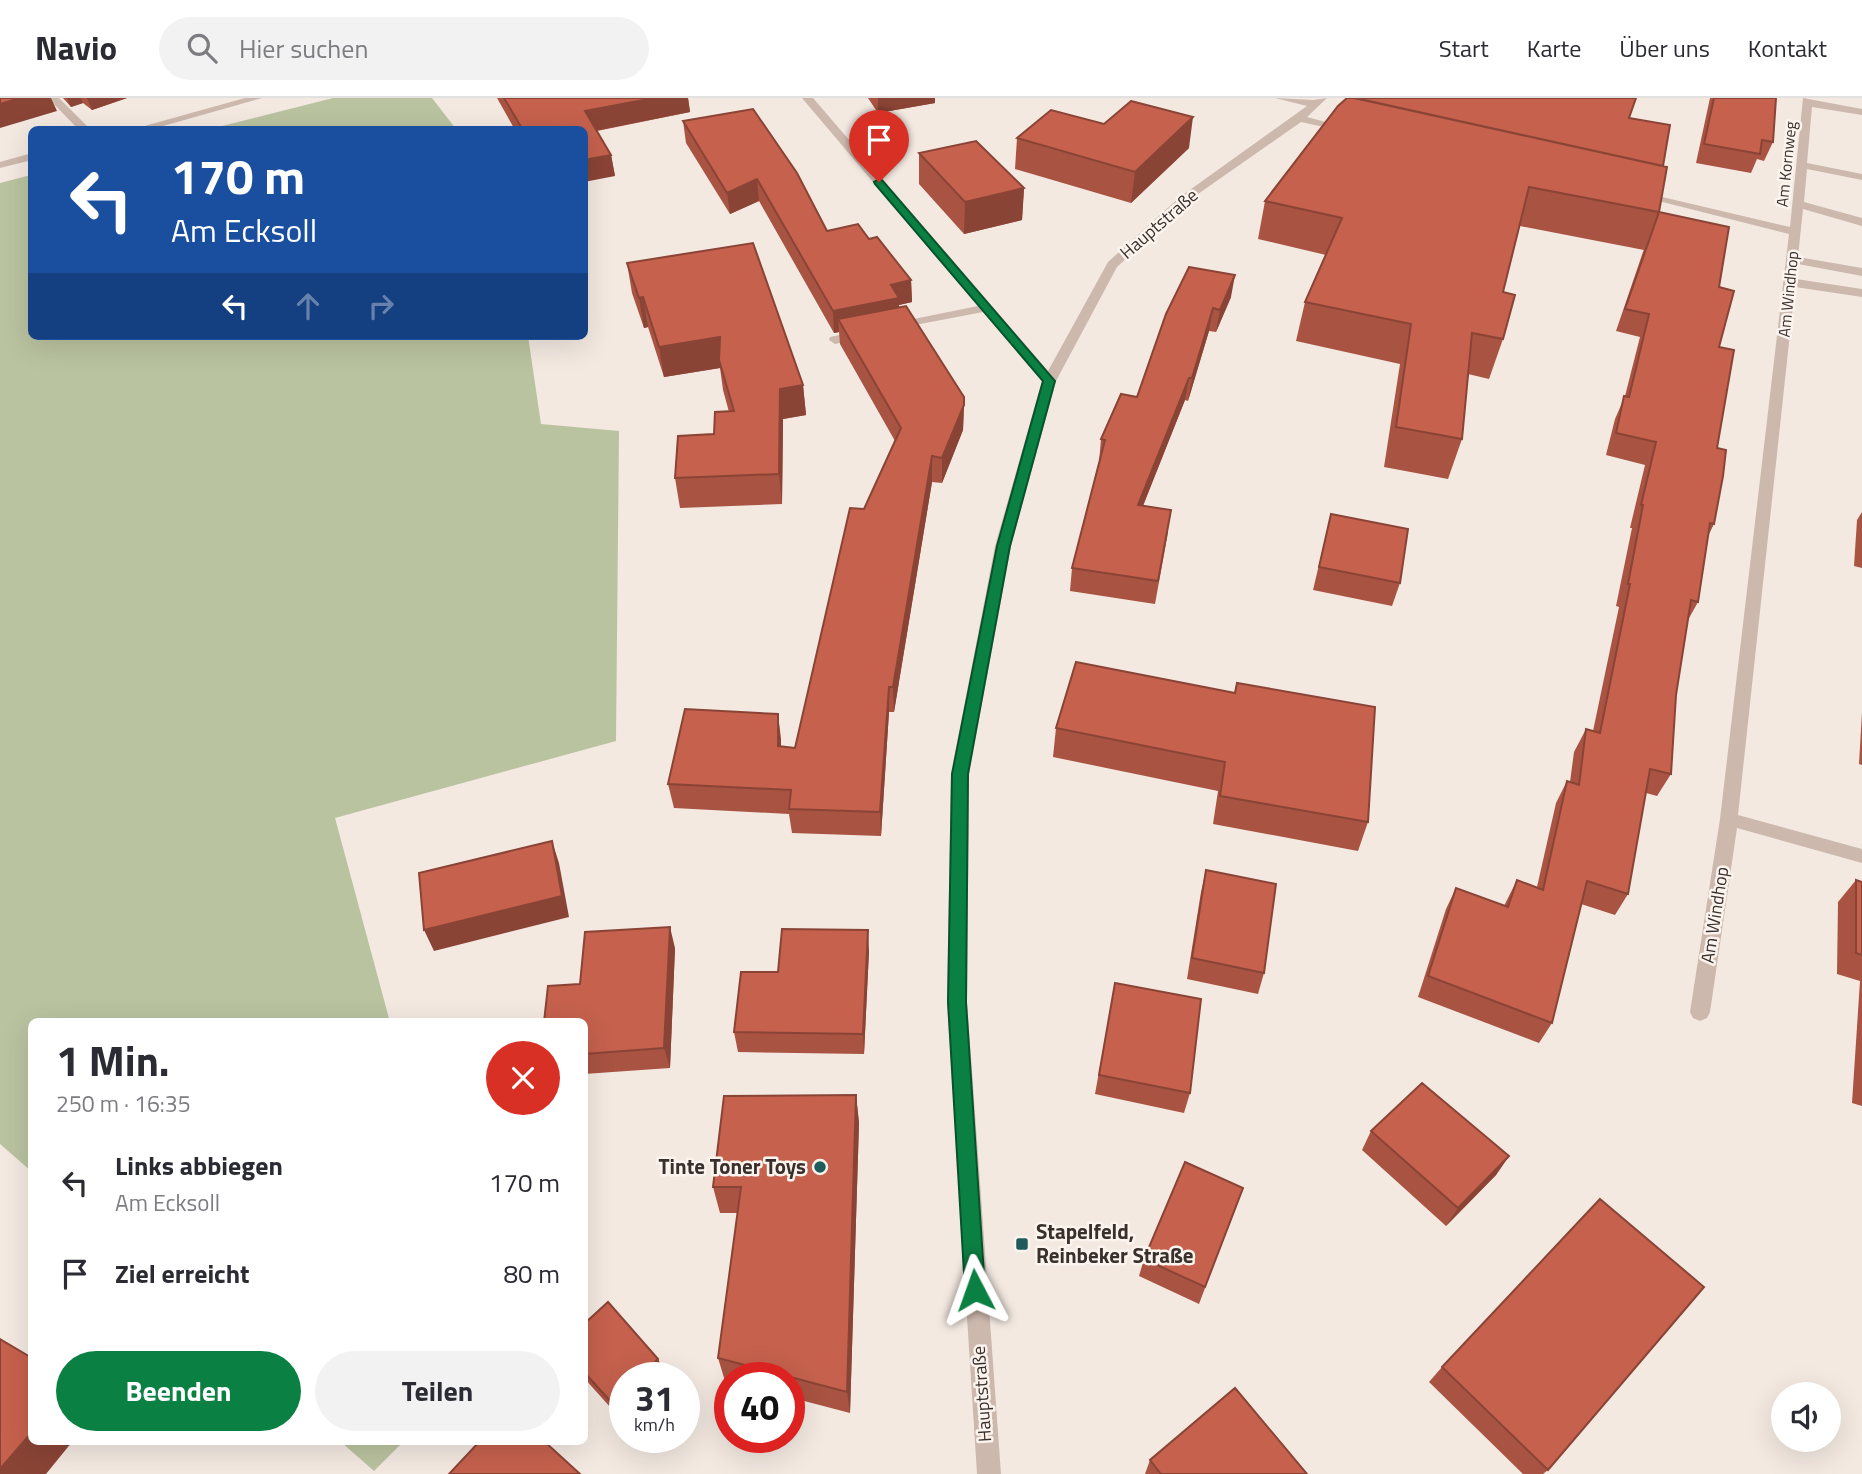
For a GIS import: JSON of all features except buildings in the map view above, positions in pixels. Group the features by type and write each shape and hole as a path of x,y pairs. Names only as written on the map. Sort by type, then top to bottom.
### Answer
{"street":[{"path":"52,98 82,126"},
{"path":"150,126 257,98"},
{"path":"807,98 1049,381"},
{"path":"1279,98 1318,101"},
{"path":"1811,100 1862,106"},
{"path":"1811,100 1862,112"},
{"name":"Am Kornweg","path":"1795,232 1811,100"},
{"name":"Hauptstraße","path":"989,1474 957,1002 960,774 1003,546 1049,381 1112,265 1184,199 1299,118 1318,101"},
{"path":"1299,118 1362,132"},
{"path":"0,164 28,157"},
{"path":"1802,165 1862,177"},
{"name":"Am Windhop","path":"1633,194 1795,232 1729,819 1700,1012"},
{"path":"1798,204 1862,222"},
{"path":"1792,259 1862,272"},
{"path":"1789,282 1862,293"},
{"path":"835,340 986,308"},
{"path":"1729,819 1862,856"}],"green space":[{"path":"333,98 432,98 454,126 222,126"},
{"path":"28,176 28,340 529,340 541,424 619,431 616,741 335,818 389,1018 28,1018 28,1168 0,1144 0,183"},
{"path":"344,1445 400,1445 374,1471"}],"place":[{"name":"Tinte Toner Toys","path":"820,1167"},
{"name":"Stapelfeld, Reinbeker Straße","path":"1022,1244"}],"route":[{"path":"879,182 1049,381 1003,546 960,774 957,1002 975,1290"}]}
